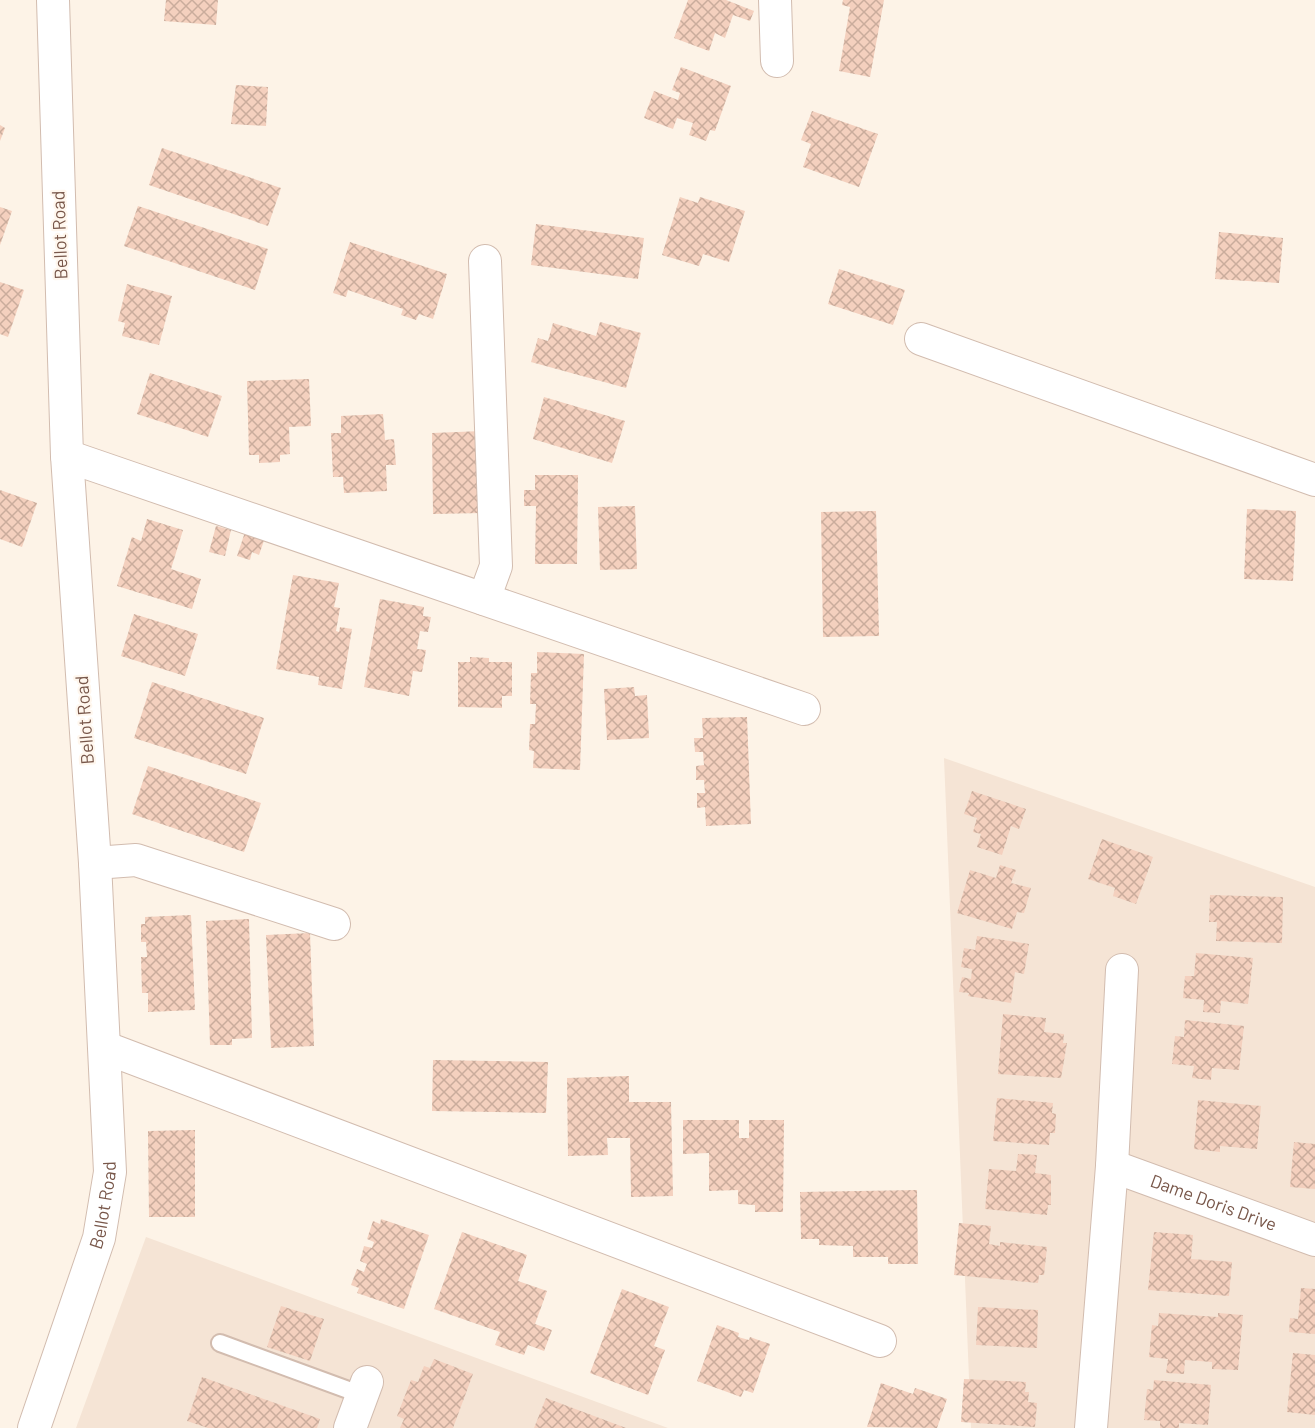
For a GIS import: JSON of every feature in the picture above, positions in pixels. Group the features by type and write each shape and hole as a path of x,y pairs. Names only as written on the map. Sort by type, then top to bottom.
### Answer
{"street":[{"name":"Bellot Road","path":"33,1428 89,1270 105,1215 110,1172 106,1048 95,863 67,456 53,0"},
{"path":"775,0 777,61"},
{"path":"484,599 496,566 485,261"},
{"path":"921,339 1315,480"},
{"path":"67,456 804,709"},
{"path":"95,863 136,860 334,924"},
{"path":"1091,1428 1112,1166 1122,970"},
{"path":"106,1048 880,1341"},
{"name":"Dame Doris Drive","path":"1112,1166 1315,1240"},
{"path":"350,1428 365,1388"}],"lane":[{"path":"220,1342 365,1388"}],"shaded area":[{"path":"944,758 1315,887 1315,1428 971,1428"},
{"path":"146,1237 668,1428 76,1428"}],"building":[{"path":"166,0 218,0 216,25 164,21"},
{"path":"688,0 726,0 754,11 750,21 733,15 725,38 715,33 709,51 674,38"},
{"path":"843,0 884,0 870,77 839,71 850,7 842,5"},
{"path":"681,67 731,86 715,131 710,130 706,141 689,135 693,123 677,118 673,129 644,118 654,91 678,100 680,93 672,90"},
{"path":"236,85 268,87 266,126 231,124"},
{"path":"812,111 878,134 859,187 803,167 811,144 801,140"},
{"path":"0,125 5,128 0,141"},
{"path":"162,148 281,188 268,226 149,185"},
{"path":"680,197 698,203 700,197 745,211 729,262 703,254 699,266 662,255"},
{"path":"138,206 268,249 255,290 124,246"},
{"path":"0,207 12,211 0,245"},
{"path":"536,224 644,238 638,279 531,265"},
{"path":"1219,232 1283,238 1279,283 1215,279"},
{"path":"350,242 447,274 433,319 419,314 416,320 401,315 403,309 348,290 346,297 333,293"},
{"path":"839,269 905,290 893,325 828,304"},
{"path":"0,282 24,290 8,337 0,334"},
{"path":"127,284 172,296 159,345 122,336 125,323 118,321"},
{"path":"600,322 641,333 626,388 531,362 538,338 548,341 553,323 596,336"},
{"path":"150,373 222,396 208,437 137,414"},
{"path":"309,379 311,426 289,427 290,454 280,455 280,462 259,463 259,455 249,455 247,381"},
{"path":"544,397 625,421 612,463 533,439"},
{"path":"383,414 385,440 394,439 396,465 386,465 387,491 344,493 343,477 333,477 331,433 341,433 341,416"},
{"path":"482,431 484,513 433,514 432,433"},
{"path":"535,475 578,475 577,564 535,564 536,506 524,506 524,490 535,490"},
{"path":"0,490 37,503 22,547 0,539"},
{"path":"635,506 637,569 600,570 598,507"},
{"path":"1247,509 1296,511 1293,581 1244,579"},
{"path":"876,511 879,636 823,637 821,512"},
{"path":"147,519 183,530 171,569 201,579 192,609 117,586 132,537 141,541"},
{"path":"216,526 231,530 225,556 209,552"},
{"path":"247,526 267,532 259,555 252,552 250,560 237,556"},
{"path":"293,575 339,583 334,607 340,608 336,631 339,632 340,627 352,629 342,689 318,685 319,677 276,669"},
{"path":"380,599 424,607 423,616 431,617 428,632 420,631 417,649 426,650 422,672 413,671 409,696 364,687"},
{"path":"134,614 198,634 185,676 121,656"},
{"path":"537,652 584,654 580,770 533,768 534,751 529,750 530,724 535,724 536,704 530,704 531,673 537,673"},
{"path":"470,657 489,658 489,662 512,662 512,696 502,696 502,708 458,707 458,662 470,662"},
{"path":"152,682 264,718 246,774 134,738"},
{"path":"634,687 635,696 647,695 649,738 607,740 604,689"},
{"path":"747,717 751,824 706,826 705,807 697,808 697,793 705,793 704,780 696,780 696,766 704,765 703,752 695,752 694,738 703,738 702,718"},
{"path":"148,766 261,803 244,852 132,814"},
{"path":"972,791 1026,809 1019,829 1011,826 1002,855 977,847 981,834 973,832 977,818 964,814"},
{"path":"1102,839 1153,857 1136,904 1113,896 1115,888 1088,879"},
{"path":"1000,865 1016,870 1011,883 1031,888 1024,913 1017,912 1012,929 957,913 970,870 996,878"},
{"path":"1210,895 1283,897 1282,943 1216,941 1217,922 1209,922"},
{"path":"191,915 195,1010 148,1012 148,993 142,993 141,957 147,957 146,942 141,942 141,924 145,924 145,917"},
{"path":"249,919 252,1038 232,1039 232,1045 210,1045 206,921"},
{"path":"310,933 314,1046 271,1048 266,935"},
{"path":"977,936 1029,944 1024,974 1015,972 1011,1003 968,996 969,993 959,992 962,977 971,979 972,969 961,967 964,948 975,950"},
{"path":"1196,953 1253,958 1248,1004 1221,1001 1220,1013 1203,1012 1204,1000 1183,998 1185,976 1194,976"},
{"path":"1003,1014 1046,1018 1044,1032 1064,1034 1063,1043 1067,1043 1061,1078 998,1074"},
{"path":"1185,1020 1244,1026 1239,1070 1212,1068 1211,1080 1192,1078 1194,1066 1172,1064 1175,1036 1184,1037"},
{"path":"433,1060 548,1062 546,1113 432,1111"},
{"path":"629,1076 629,1102 671,1102 673,1196 631,1197 630,1138 607,1138 608,1155 568,1156 567,1078"},
{"path":"997,1098 1053,1103 1052,1113 1056,1114 1055,1133 1050,1133 1049,1145 993,1141"},
{"path":"1198,1100 1261,1106 1257,1149 1220,1146 1220,1152 1194,1149"},
{"path":"683,1120 739,1120 739,1138 749,1138 749,1120 784,1120 783,1212 755,1212 755,1205 738,1204 738,1190 709,1191 709,1153 683,1154"},
{"path":"195,1130 195,1217 149,1217 148,1131"},
{"path":"1294,1142 1315,1144 1315,1189 1290,1187"},
{"path":"1018,1154 1037,1155 1035,1173 1051,1175 1051,1205 1048,1205 1047,1215 985,1209 989,1169 1016,1171"},
{"path":"917,1190 918,1264 888,1264 888,1257 853,1257 853,1246 819,1245 819,1239 801,1239 800,1192"},
{"path":"381,1219 429,1235 404,1309 357,1293 359,1288 351,1285 357,1269 364,1272 367,1264 360,1261 364,1246 372,1248 374,1242 367,1239 373,1221 380,1224"},
{"path":"959,1223 991,1226 989,1244 1000,1246 1000,1242 1047,1247 1044,1275 1039,1275 1038,1283 954,1275"},
{"path":"462,1232 527,1255 518,1281 547,1291 535,1324 552,1330 544,1351 528,1345 524,1355 495,1345 500,1332 434,1309"},
{"path":"1154,1232 1193,1235 1191,1259 1232,1262 1229,1296 1148,1290"},
{"path":"1301,1288 1315,1289 1315,1334 1289,1332 1290,1318 1298,1319"},
{"path":"622,1289 669,1307 654,1346 665,1350 648,1395 590,1373"},
{"path":"281,1306 324,1319 310,1361 267,1347"},
{"path":"978,1307 1038,1310 1037,1348 976,1345"},
{"path":"1159,1313 1218,1317 1218,1313 1243,1315 1238,1370 1212,1369 1212,1362 1185,1360 1184,1374 1166,1373 1168,1359 1149,1357 1152,1325 1158,1326"},
{"path":"717,1325 739,1333 738,1337 749,1340 750,1337 770,1344 753,1393 744,1390 741,1397 697,1381"},
{"path":"1293,1353 1315,1355 1315,1415 1287,1412"},
{"path":"434,1359 473,1374 453,1428 400,1428 404,1419 397,1416 411,1380 418,1382 424,1366 430,1368"},
{"path":"202,1377 320,1419 317,1428 208,1428 187,1421"},
{"path":"964,1379 1026,1382 1025,1392 1029,1392 1028,1402 1037,1403 1035,1427 961,1422"},
{"path":"1154,1380 1211,1385 1208,1425 1179,1423 1179,1428 1160,1428 1160,1421 1144,1420 1147,1389 1153,1390"},
{"path":"881,1383 913,1394 915,1388 947,1399 937,1428 867,1427"},
{"path":"546,1398 626,1428 534,1428"}]}
